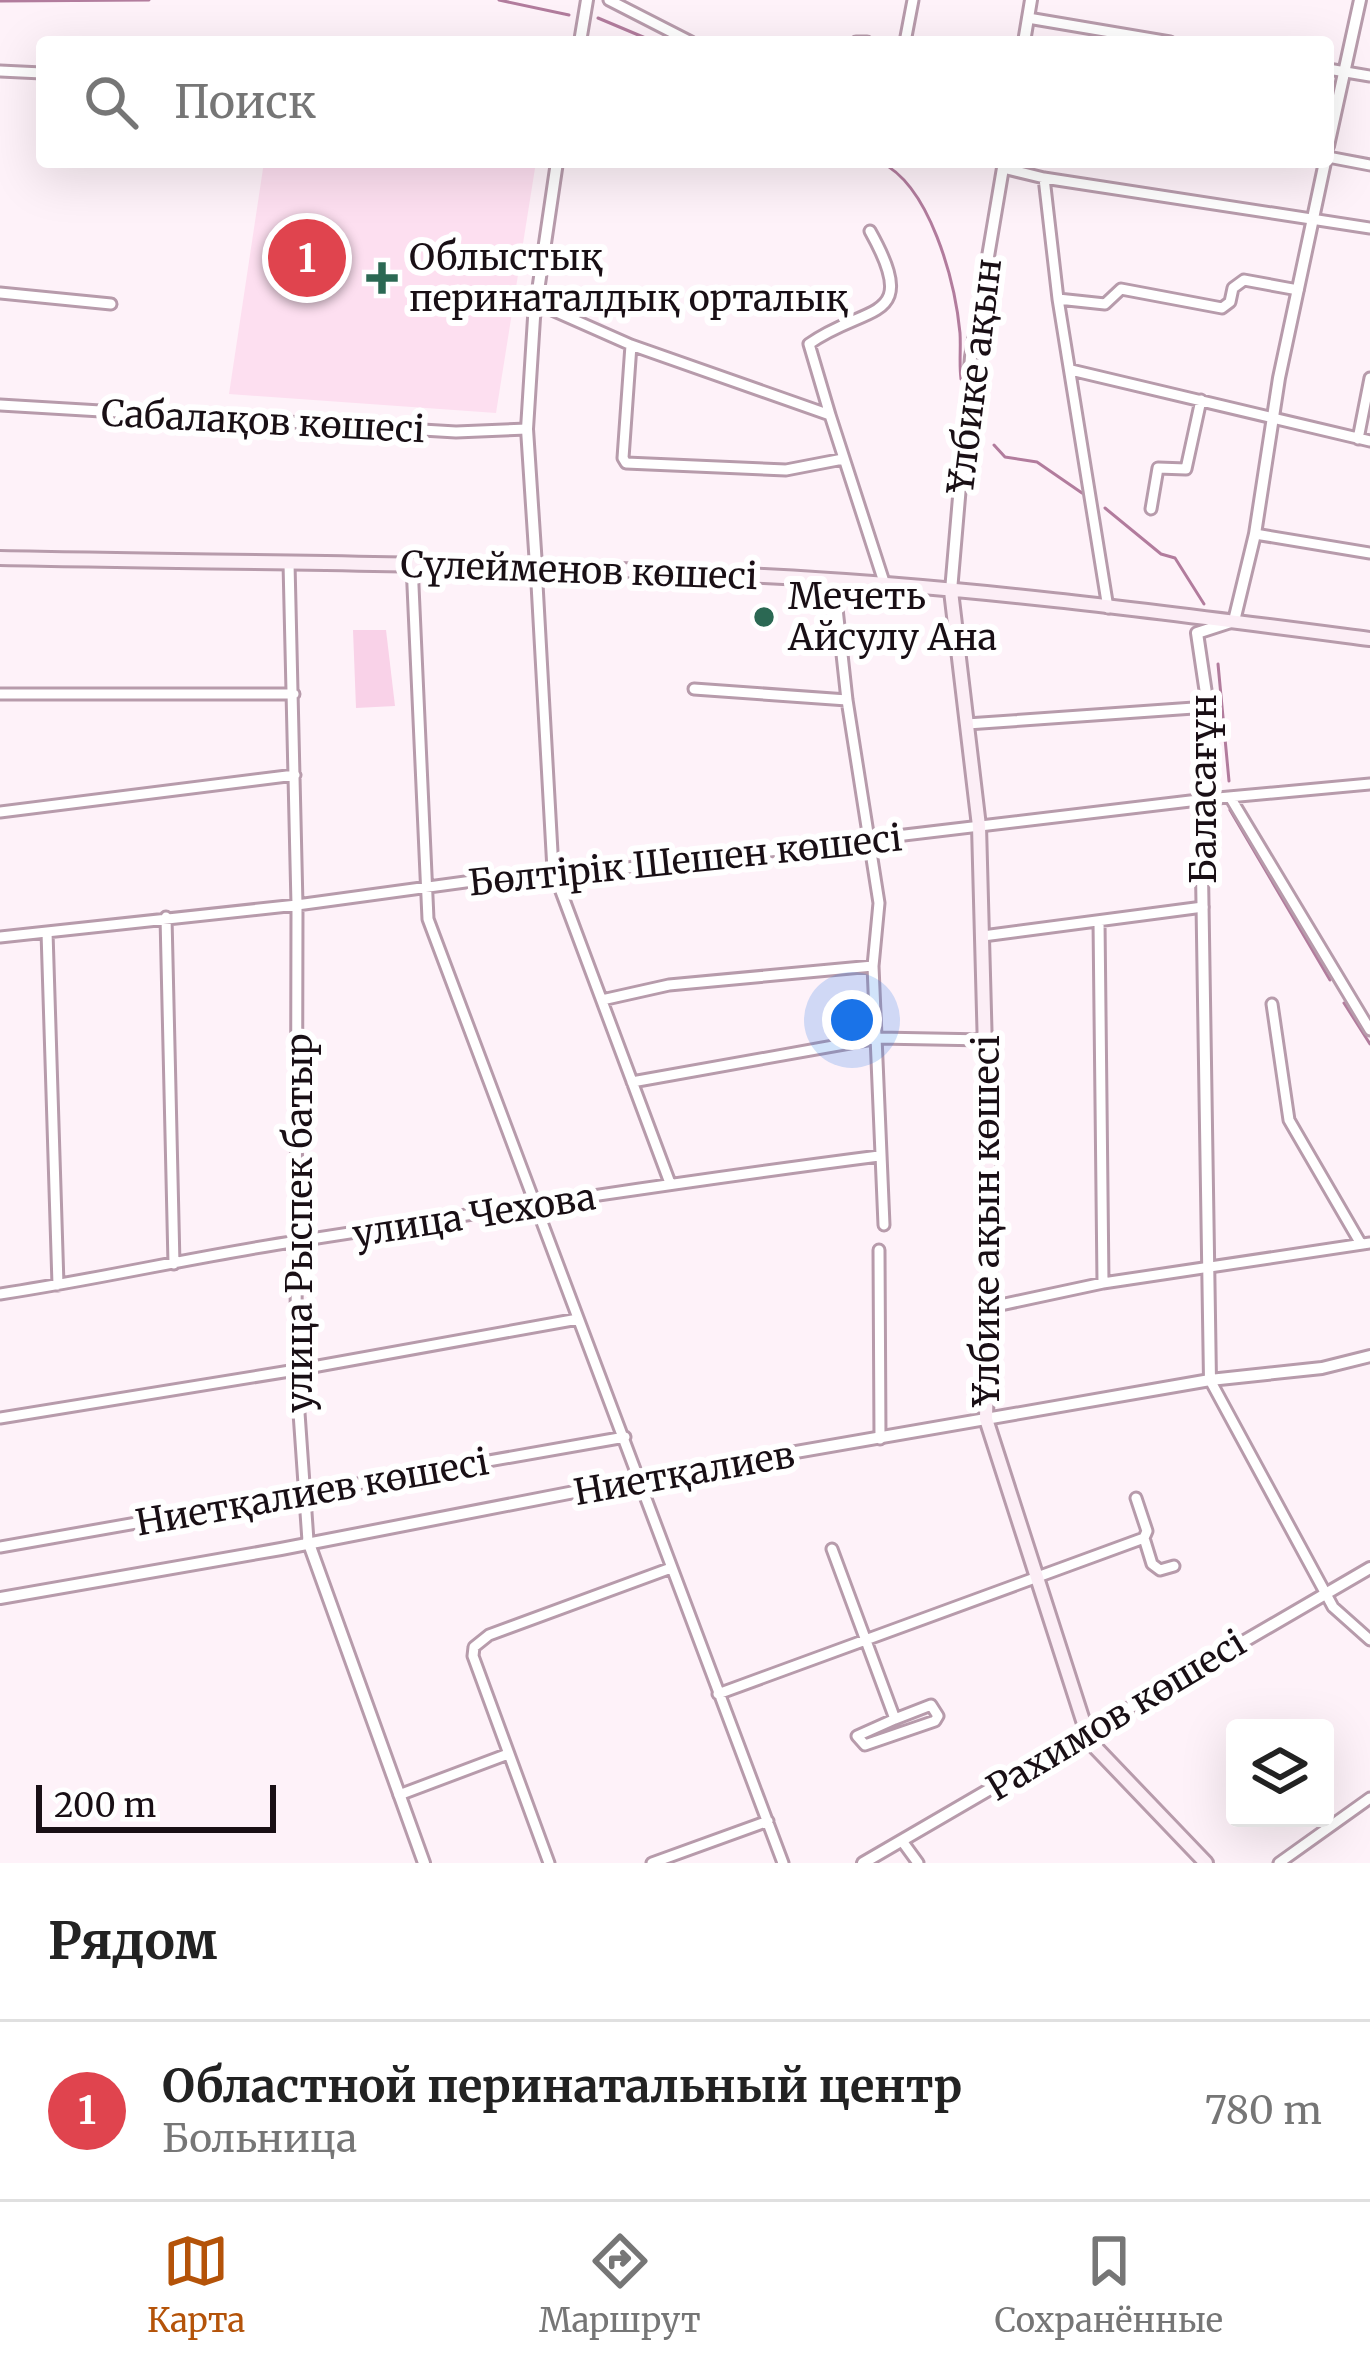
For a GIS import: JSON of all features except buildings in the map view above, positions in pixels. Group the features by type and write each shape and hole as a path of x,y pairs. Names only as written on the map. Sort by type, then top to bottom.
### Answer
{"main road":[{"name":"Сүлейменов көшесі","path":"0,558 536,566 834,581 1370,639"},
{"name":"Ұлбике ақын көшесі","path":"951,591 979,826 991,1307 986,1419 1087,1733 1206,1863"}],"street":[{"path":"581,36 587,0"},
{"path":"609,0 680,36"},
{"path":"906,36 913,0"},
{"path":"1025,36 1031,0"},
{"path":"1334,117 1360,0"},
{"path":"1028,18 1134,36"},
{"path":"1334,69 1370,76"},
{"path":"0,71 36,73"},
{"path":"1334,161 1370,165"},
{"path":"556,168 536,303 527,429 553,870 670,1184"},
{"name":"Ұлбике ақын","path":"951,591 971,357 1002,168"},
{"path":"1012,168 1044,178 1370,229"},
{"path":"1234,621 1324,168"},
{"path":"1044,178 1058,299 1108,608"},
{"path":"870,231 892,270 892,289 879,309 809,344 886,585"},
{"path":"1058,299 1105,304 1121,289 1222,308 1230,302 1233,288 1244,280 1298,290"},
{"path":"0,293 111,304"},
{"path":"536,303 631,345 830,416"},
{"path":"631,345 626,463 786,470 843,459"},
{"path":"1071,370 1370,441"},
{"path":"1358,439 1370,378"},
{"path":"1151,509 1158,468 1186,470 1201,400"},
{"name":"Сабалақов көшесі","path":"0,405 456,432 527,429"},
{"path":"1255,534 1370,553"},
{"name":"улица Рыспек батыр","path":"290,563 297,905 296,1370 308,1541 424,1863"},
{"path":"412,564 428,919 783,1863"},
{"path":"834,581 878,903 873,966 884,1225"},
{"name":"Баласағұн","path":"1210,1380 1201,809 1208,799 1208,707 1197,633 1234,621"},
{"path":"694,688 847,700"},
{"path":"0,694 294,694"},
{"path":"967,724 1208,707"},
{"path":"0,812 295,776"},
{"name":"Бөлтірік Шешен көшесі","path":"0,937 297,905 553,870 610,870 1370,784"},
{"path":"1230,797 1370,1030"},
{"path":"983,936 1203,907"},
{"path":"166,916 174,1264"},
{"path":"1099,921 1102,1282"},
{"path":"46,932 58,1285"},
{"path":"602,1000 669,985 873,966"},
{"path":"991,1307 1102,1282 1366,1244 1289,1120 1272,1004"},
{"path":"632,1082 878,1038 986,1040"},
{"name":"улица Чехова","path":"0,1294 298,1241 879,1156"},
{"path":"879,1250 880,1439"},
{"path":"0,1418 578,1319"},
{"name":"Ниетқалиев","path":"0,1598 641,1479 1210,1380 1305,1371 1370,1356"},
{"path":"1210,1380 1333,1607 1370,1640"},
{"name":"Ниетқалиев көшесі","path":"0,1547 625,1437"},
{"path":"1136,1498 1152,1564 1160,1570 1174,1566"},
{"path":"718,1694 1144,1538"},
{"path":"832,1549 895,1719"},
{"path":"549,1863 473,1657 478,1642 670,1568"},
{"name":"Рахимов көшесі","path":"863,1863 1370,1568"},
{"path":"931,1705 938,1716 935,1721 860,1743 857,1736 862,1731 895,1719 931,1705"},
{"path":"399,1795 508,1754"},
{"path":"1279,1863 1370,1798"},
{"path":"652,1863 768,1820"},
{"path":"902,1841 918,1863"}],"shaded area":[{"name":"Облыстық перинаталдық орталық","path":"263,168 535,168 496,413 229,394"},
{"path":"353,630 386,630 395,706 356,708"}],"waterway":[{"path":"0,1 149,0"},
{"path":"499,0 569,15"},
{"path":"598,18 641,36"},
{"path":"889,168 913,191 946,262 960,333 961,379"},
{"path":"994,445 1005,457 1037,462 1082,493"},
{"path":"1105,508 1161,554 1175,558 1204,604"},
{"path":"1218,664 1229,781"},
{"path":"1230,810 1330,980"},
{"path":"1344,1003 1370,1044"}],"place":[{"name":"Областной перинатальный центр","path":"307,258"},
{"name":"Облыстық перинаталдық орталық","path":"382,278"},
{"name":"Мечеть Айсулу Ана","path":"764,617"}]}
